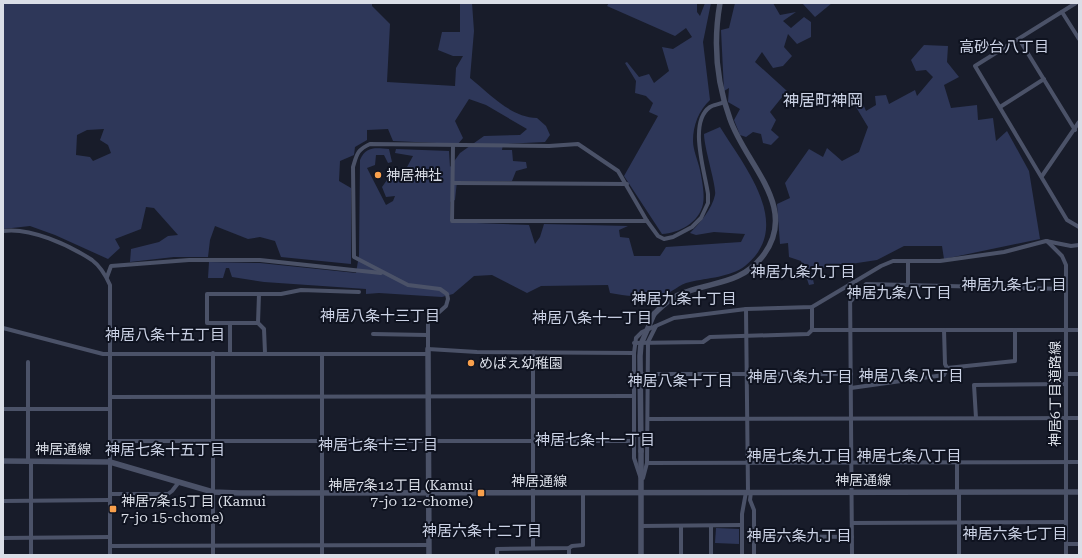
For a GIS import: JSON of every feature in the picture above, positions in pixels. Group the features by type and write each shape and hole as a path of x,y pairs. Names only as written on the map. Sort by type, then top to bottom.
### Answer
{"street":[{"path":"641,555 641,344 654,314 666,302 687,291 731,280 745,274 762,256 774,231 775,212 773,202 762,177 730,121 719,84 716,60 716,40 720,3"},
{"path":"1076,3 975,66 1067,220 1079,227"},
{"path":"1062,12 1079,39"},
{"path":"1019,39 1075,130"},
{"path":"1000,107 1044,79"},
{"path":"429,555 427,335 428,322 446,306 448,299 447,294 440,289 408,285 357,260 353,253 353,167 357,154 361,148 370,144 550,146 578,144 618,171 658,236 664,239 673,237 692,227 701,218 708,203 708,194 697,132 701,118 710,107 724,102"},
{"path":"1042,176 1075,130 1079,122"},
{"path":"452,146 452,221 648,221"},
{"path":"453,183 626,184"},
{"path":"3,231 13,229 30,232 46,238 93,261 107,277 110,285 110,555"},
{"path":"641,482 634,458 634,343 636,338 642,332 674,318 746,309 812,307 881,266 893,261 940,261 990,254 1046,241 1071,246 1079,245"},
{"name":"神居6丁目道路線","path":"1046,241 1062,256 1066,265 1066,555"},
{"path":"107,277 111,266 189,260 260,260 384,273"},
{"path":"908,261 908,284"},
{"path":"850,284 852,555"},
{"path":"851,301 866,284 1066,289"},
{"path":"264,353 264,329 258,323 207,323 207,294 281,294 301,290 359,292"},
{"path":"258,323 259,294"},
{"path":"812,307 812,330"},
{"path":"742,555 742,525 748,492 748,376 746,309"},
{"path":"230,323 230,353"},
{"path":"641,482 647,463 648,342 652,331 658,324"},
{"path":"3,328 103,354 322,354 428,352 634,353"},
{"path":"634,343 702,342 710,337 808,334 812,330 1079,330"},
{"path":"851,388 944,375 947,368 945,364 944,330"},
{"path":"947,368 1015,361 1015,330"},
{"path":"373,334 427,335"},
{"path":"533,352 533,548"},
{"path":"213,353 213,555"},
{"path":"322,354 322,555"},
{"path":"28,362 31,555"},
{"path":"634,374 748,376 851,374"},
{"path":"1066,374 1079,374"},
{"path":"976,418 974,385 1066,384"},
{"path":"110,398 634,396"},
{"path":"3,409 110,409"},
{"path":"648,419 1079,418"},
{"path":"110,441 634,441"},
{"name":"神居通線","path":"3,461 110,462 213,492 641,494 748,492 1079,492"},
{"path":"647,463 1079,462"},
{"path":"957,463 959,555"},
{"path":"110,494 168,494 179,482"},
{"path":"748,492 754,510 754,555"},
{"path":"497,555 497,549 569,548 572,546 583,545 583,493"},
{"path":"3,501 110,500"},
{"path":"852,523 1066,522"},
{"path":"641,526 742,525"},
{"path":"681,526 681,555"},
{"path":"711,526 711,555"},
{"path":"754,536 852,537"},
{"path":"3,538 110,537"},
{"path":"1066,544 1079,544"},
{"path":"110,546 429,545"},
{"path":"569,548 569,555"}],"shaded area":[{"path":"3,3 372,3 372,6 390,24 387,82 455,86 456,68 463,56 453,56 438,50 442,32 460,32 460,3 472,3 474,31 470,78 509,109 527,117 537,118 546,126 550,135 545,142 503,144 502,150 512,150 513,161 526,162 527,168 516,171 512,181 457,181 455,200 450,202 450,222 529,225 535,244 540,237 544,224 628,226 619,230 620,237 629,238 634,256 660,256 666,247 741,242 745,234 714,232 696,235 690,233 708,211 715,195 704,134 720,127 752,178 760,196 765,215 766,233 759,250 745,266 739,270 726,275 686,283 659,297 643,295 631,296 610,293 608,285 541,286 527,293 492,275 474,276 453,294 442,297 379,293 366,294 366,289 264,282 232,277 229,268 226,268 223,278 208,278 209,262 260,263 356,273 359,255 360,160 365,152 375,148 389,149 392,162 388,163 384,155 376,155 375,165 367,168 386,205 393,201 395,196 386,197 382,187 387,180 400,180 413,156 395,153 396,149 449,151 450,167 460,153 484,136 520,135 527,129 486,105 469,99 455,121 463,138 458,144 393,141 388,129 367,130 367,140 355,147 354,155 340,161 339,181 351,188 351,264 281,257 275,241 260,237 248,239 215,226 210,240 208,257 174,257 130,262 131,249 159,242 168,236 178,235 154,208 146,207 141,229 115,239 120,248 108,259 55,235 30,226 3,229","holes":["104,129 100,140 108,145 111,153 93,161 90,157 76,155 77,135 87,130"]},
{"path":"609,3 697,3 697,12 700,16 705,3 711,3 703,42 710,100 697,118 693,141 700,170 704,196 703,204 701,211 693,222 675,232 662,234 624,176 658,116 649,112 653,103 646,96 635,93 636,81 625,63 627,62 639,77 649,74 654,83 669,71 662,47 673,49 692,37 686,28 675,36 607,6"},
{"path":"735,3 773,3 780,15 796,12 783,21 791,28 804,17 811,22 811,37 797,44 788,34 784,47 792,56 783,66 773,68 762,52 755,62 787,91 770,112 776,120 771,130 779,137 771,145 763,143 761,134 753,132 746,137 740,135 734,120 740,109 728,102 729,88 724,91 721,30 729,28"},
{"path":"802,3 832,3 815,17"},
{"path":"924,45 948,46 947,62 959,77 944,85 951,108 977,105 978,120 993,118 996,141 1007,131 1029,171 1040,239 944,259 942,246 904,246 877,260 811,270 814,284 809,285 801,261 789,257 788,243 780,244 777,204 790,198 785,183 809,149 823,157 827,148 842,161 859,152 868,127 853,102 861,99 866,111 876,105 875,96 886,95 889,104 915,90 917,96 933,77 926,70 916,71 911,60"},
{"path":"716,528 739,529 739,544 715,543"}],"place":[{"name":"神居神社","path":"378,175"},
{"name":"めばえ幼稚園","path":"471,363"},
{"name":"神居7条12丁目 (Kamui 7-jo 12-chome)","path":"481,493"},
{"name":"神居7条15丁目 (Kamui 7-jo 15-chome)","path":"113,509"}],"district":[{"name":"高砂台八丁目","path":"1004,47"},
{"name":"神居町神岡","path":"823,100"},
{"name":"神居九条九丁目","path":"803,272"},
{"name":"神居九条七丁目","path":"1014,285"},
{"name":"神居九条八丁目","path":"899,293"},
{"name":"神居九条十丁目","path":"684,299"},
{"name":"神居八条十三丁目","path":"380,316"},
{"name":"神居八条十一丁目","path":"592,318"},
{"name":"神居八条十五丁目","path":"165,335"},
{"name":"神居八条八丁目","path":"911,376"},
{"name":"神居八条九丁目","path":"800,377"},
{"name":"神居八条十丁目","path":"680,381"},
{"name":"神居七条十一丁目","path":"595,440"},
{"name":"神居七条十三丁目","path":"378,445"},
{"name":"神居七条十五丁目","path":"165,450"},
{"name":"神居七条九丁目","path":"799,456"},
{"name":"神居七条八丁目","path":"909,456"},
{"name":"神居六条十二丁目","path":"482,531"},
{"name":"神居六条七丁目","path":"1015,534"},
{"name":"神居六条九丁目","path":"799,536"}]}
